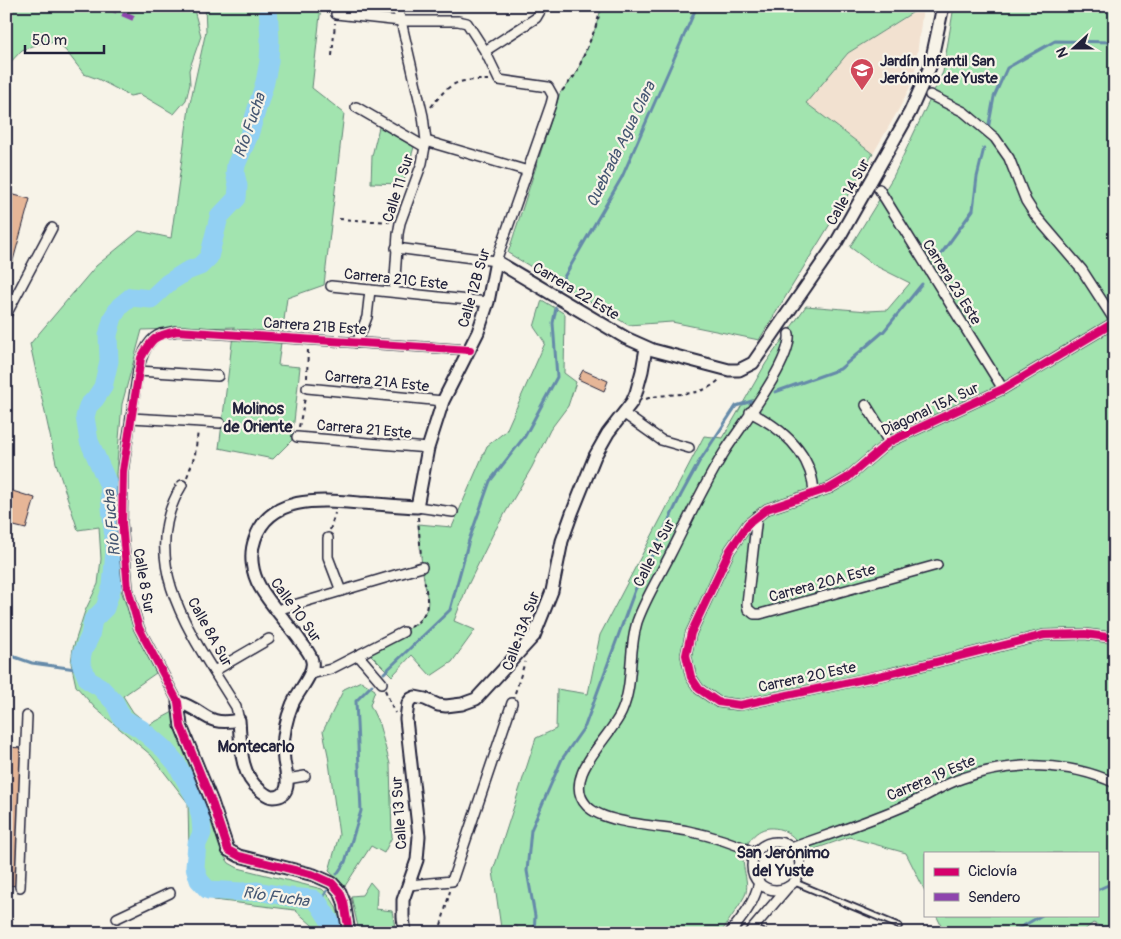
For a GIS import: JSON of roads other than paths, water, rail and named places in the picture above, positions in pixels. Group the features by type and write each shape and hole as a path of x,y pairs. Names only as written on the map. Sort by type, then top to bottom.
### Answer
{"street":[{"name":"Calle 11 Sur","path":"394,292 396,248 400,223 422,163 425,144 423,116 396,6"},
{"path":"336,14 401,21 458,21 467,23 485,51 536,18 543,6"},
{"name":"Calle 14 Sur","path":"734,370 748,366 756,358 847,225 910,112 926,78 932,61 943,6"},
{"name":"Calle 12B Sur","path":"417,507 428,448 443,402 478,332 488,302 496,261 552,104 553,96 548,86 499,80 485,51"},
{"path":"930,95 964,112 995,138 1008,158 1022,193 1035,214 1082,270 1115,321"},
{"path":"356,107 425,144 528,171"},
{"name":"Carrera 23 Este","path":"879,189 1002,390"},
{"path":"6,314 52,228"},
{"name":"Carrera 22 Este","path":"396,248 496,261 596,322 646,348 734,370"},
{"name":"Carrera 21C Este","path":"331,286 488,302"},
{"path":"357,342 367,317 370,290"},
{"name":"Diagonal 15A Sur","path":"757,516 767,509 830,488 847,478 889,442 1002,390 1115,321"},
{"name":"Carrera 21B Este","path":"159,335 177,331 470,350"},
{"name":"Calle 14 Sur","path":"756,853 722,840 688,831 605,817 592,810 580,796 579,782 584,768 614,726 626,700 631,648 641,611 724,452 781,365 789,346 790,334"},
{"name":"Calle 8 Sur","path":"159,335 149,344 141,358 123,471 124,549 128,589 139,628 178,702 181,726 212,802 228,850 239,856 327,880 337,887 344,902 349,933"},
{"name":"Calle 13A Sur","path":"406,714 409,701 415,697 425,698 438,705 446,706 462,704 476,699 534,636 552,591 562,541 590,468 605,439 632,402 640,382 646,348"},
{"path":"138,371 218,376"},
{"name":"Carrera 21A Este","path":"307,388 443,402"},
{"path":"866,405 889,442"},
{"path":"750,412 778,428 797,447 811,476 814,494"},
{"path":"623,413 660,440 689,448"},
{"path":"131,418 220,423"},
{"name":"Carrera 21 Este","path":"297,437 428,448"},
{"name":"Calle 8A Sur","path":"182,486 169,511 165,529 167,572 179,612 236,707 243,756 251,781 263,793 270,796 280,796 287,789 287,777"},
{"name":"Calle 10 Sur","path":"311,674 313,667 310,656 261,589 252,566 256,535 266,521 280,510 296,503 315,500 417,507"},
{"path":"417,507 453,512"},
{"name":"Carrera 20A Este","path":"757,516 747,604 748,609 754,614 850,590 937,565"},
{"name":"Carrera 20 Este","path":"757,516 748,524 730,550 686,647 688,670 695,683 705,694 718,702 732,705 756,702 888,674 1044,635 1085,634 1115,638"},
{"path":"328,538 328,557 341,591"},
{"path":"277,610 422,567"},
{"path":"305,776 287,777 284,750 286,727 295,697 311,674 331,669 404,632"},
{"path":"214,671 268,639"},
{"path":"358,655 382,683"},
{"path":"178,702 216,721 228,722 239,720"},
{"path":"409,885 452,881 512,703"},
{"name":"Calle 13 Sur","path":"405,933 402,917 403,900 417,860 419,836 406,714"},
{"path":"20,887 27,716"},
{"name":"Carrera 19 Este","path":"791,848 908,804 962,778 992,770 1024,766 1063,767 1085,772 1115,783"},
{"path":"751,930 791,884 800,868 796,854 784,844 770,843 762,847 756,853 752,868 758,882 773,890 791,884"},
{"path":"730,933 756,896 758,882"},
{"path":"117,918 170,893"}],"lane":[{"path":"791,884 899,926"},
{"path":"751,930 765,933"}],"waterway":[{"name":"Río Fucha","path":"268,6 270,39 269,61 265,82 249,135 236,165 237,198 219,217 209,257 200,266 187,271 168,283 151,299 131,297 120,306 113,317 108,335 109,361 103,387 88,406 85,417 89,441 109,486 115,550 112,586 105,608 93,620 90,636 82,653 81,663 88,680 100,687 115,703 122,718 141,729 164,749 176,763 197,801 202,833 197,844 195,867 199,880 208,890 257,891 313,899 319,904 331,923 332,933"},
{"name":"Quebrada Agua Clara","path":"559,288 622,177 697,6"},
{"path":"988,129 994,97 1007,68 1055,41 1115,42"},
{"path":"936,261 973,210 977,177 984,148"},
{"path":"775,392 840,369 884,331 922,284"},
{"name":"Quebrada Agua Clara","path":"384,673 450,610 469,540 490,481 525,436 557,377 553,323 556,308"},
{"path":"534,933 535,916 527,871 531,830 562,759 585,726 635,590 681,495 699,462 736,406 752,401"},
{"path":"6,654 32,663 83,670"},
{"name":"Quebrada Agua Clara","path":"337,874 345,862 361,811 356,701 372,685"},
{"path":"1098,890 1115,882"},
{"name":"Quebrada Agua Clara","path":"319,904 327,891"},
{"path":"1011,933 1040,916"}],"place":[{"name":"Jardín Infantil San Jerónimo de Yuste","path":"862,91"}],"district":[{"name":"Molinos de Oriente","path":"258,417"},
{"name":"Montecarlo","path":"256,746"},
{"name":"San Jerónimo del Yuste","path":"783,861"}]}
